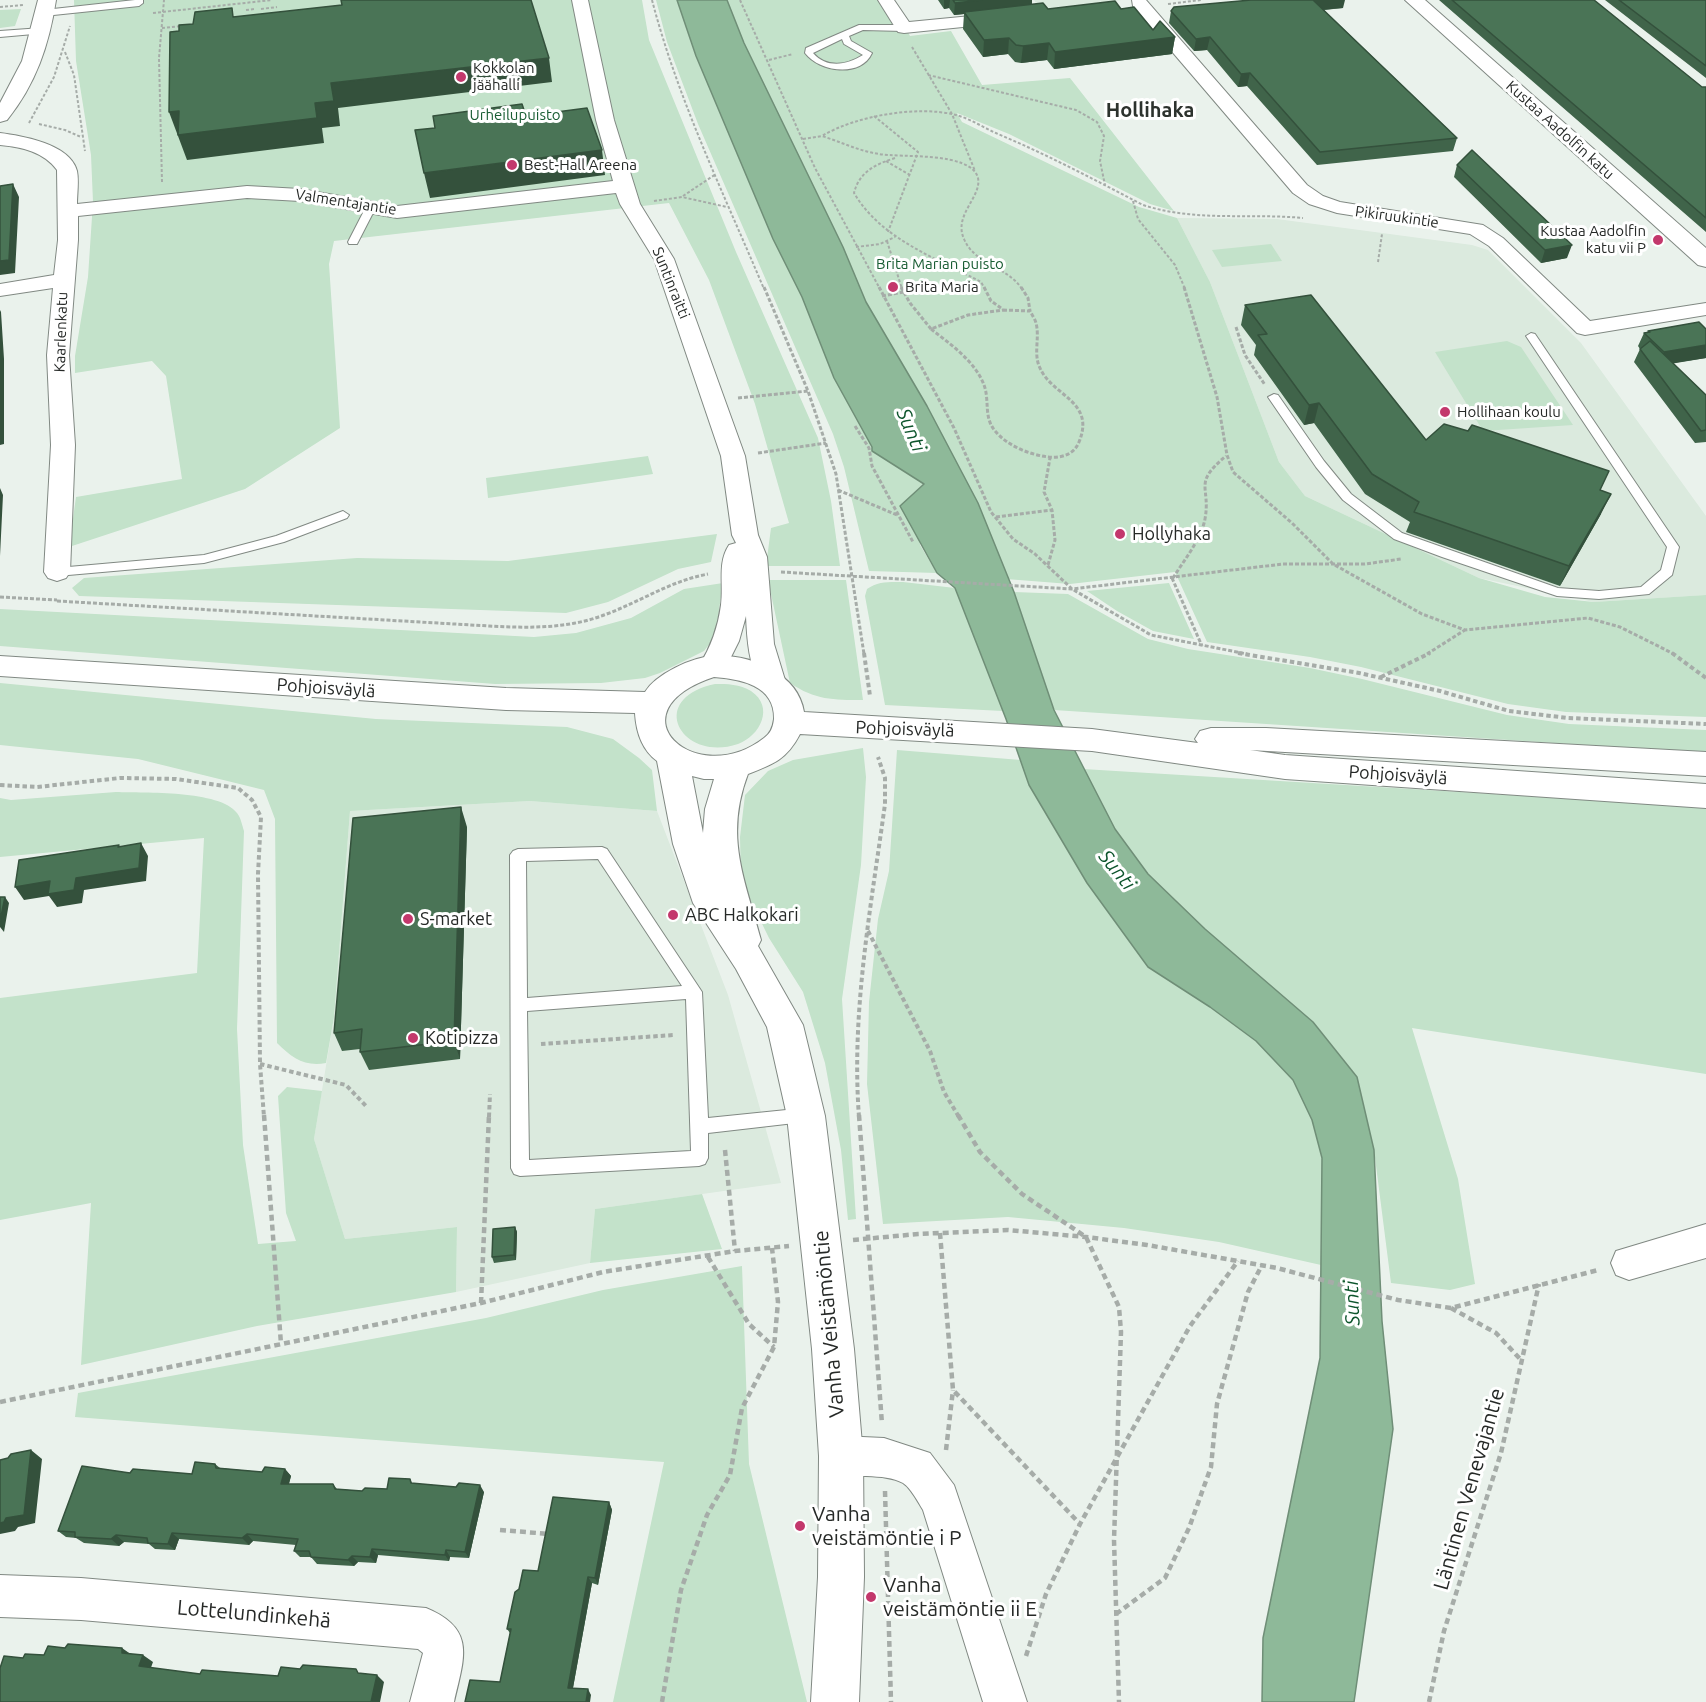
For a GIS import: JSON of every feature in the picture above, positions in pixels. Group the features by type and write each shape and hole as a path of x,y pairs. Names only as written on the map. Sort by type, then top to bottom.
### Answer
{"main road":[{"name":"Kustaa Aadolfin katu","path":"1414,0 1706,260"},
{"path":"0,116 22,85 34,58 45,15"},
{"name":"Pohjoisväylä","path":"0,666 506,699 652,703"},
{"path":"713,666 744,668 771,680 787,699 790,722 785,734 771,750 751,762 735,766 702,767 672,757 653,738 649,726 652,703 660,692 676,679 697,669 713,666"},
{"name":"Pohjoisväylä","path":"790,722 1092,740 1285,767 1706,796"},
{"name":"Pohjoisväylä","path":"1092,740 1266,739 1706,764"},
{"name":"Vanha Veistämöntie","path":"672,757 689,844 710,903 748,959 785,1025 806,1116 833,1349 841,1456 841,1577 835,1702"},
{"name":"Vanha Veistämöntie","path":"735,766 719,818 723,857 748,959"}],"street":[{"name":"Suntinraitti","path":"580,0 605,120 624,186 630,204 664,259 733,456 745,535 754,557 735,597 728,637 713,666"},
{"path":"886,0 904,28 1019,16"},
{"name":"Pikiruukintie","path":"1137,3 1307,194 1326,204 1348,210 1476,229 1496,242 1585,327 1706,309"},
{"name":"Kaarlenkatu","path":"0,139 28,143 52,153 61,160 67,170 69,211 58,355 63,446 57,572"},
{"name":"Valmentajantie","path":"69,211 247,192 300,195 397,212 624,186"},
{"path":"0,290 63,280"},
{"name":"Suntinraitti","path":"745,572 771,680"},
{"path":"1629,1263 1706,1241"},
{"path":"841,1456 884,1458 916,1467 940,1499 1005,1702"},
{"name":"Lottelundinkehä","path":"0,1596 93,1600 426,1629 440,1640 444,1653 432,1702"}],"lane":[{"path":"0,34 45,15 84,4 139,3 139,0"},
{"path":"845,35 847,42 868,52 867,56 848,66 828,66 818,63 811,57 809,50 862,27 904,28"},
{"path":"353,242 370,209"},
{"path":"1274,397 1320,464 1347,497 1398,536 1557,592 1599,595 1644,591 1667,572 1672,547 1531,336"},
{"path":"57,572 204,559 280,539 343,515"},
{"path":"602,853 650,922 694,992 700,1126 699,1158 520,1168 518,855 602,853"},
{"path":"519,1005 694,992"},
{"path":"700,1126 723,1126 806,1116"}],"path":[{"path":"162,192 159,58 164,0"},
{"path":"163,12 272,0"},
{"path":"652,0 663,43 694,125 716,174 727,207 808,391 826,443 838,490 854,574 870,696"},
{"path":"740,0 803,139 856,247 954,428 995,518 1013,539 1048,565 1072,589 1151,635 1202,647 1300,662 1380,678 1509,711 1568,718 1706,724"},
{"path":"1137,3 1201,0"},
{"path":"261,9 278,7"},
{"path":"246,10 255,9"},
{"path":"162,28 192,24"},
{"path":"887,241 896,276 904,292 931,329 972,366 983,381 987,396 987,414 991,426 1002,437 1022,450 1050,458 1064,456 1074,451 1080,442 1083,427 1080,409 1038,366 1036,323 1030,311 1026,293 1017,282 974,253 964,242 960,232 962,215 977,189 978,179 952,114 904,33 904,28"},
{"path":"768,60 809,50"},
{"path":"928,75 965,86 1039,100 1076,110 1097,122 1104,136 1100,146 1100,172 1105,186"},
{"path":"822,136 829,130 850,121 874,116 952,114 1006,137 1143,205 1162,212 1306,219"},
{"path":"874,116 918,152 888,232"},
{"path":"803,139 822,136 877,154 956,161 976,173"},
{"path":"900,157 873,166 858,179 854,193 874,222 896,237 981,282 992,301 1002,309"},
{"path":"885,161 910,175"},
{"path":"682,196 716,174"},
{"path":"1378,262 1383,229"},
{"path":"856,247 896,237"},
{"path":"882,296 904,292"},
{"path":"931,329 969,314 1002,309 1030,311"},
{"path":"1236,327 1245,355 1274,397"},
{"path":"713,400 808,391"},
{"path":"855,426 869,448 872,466 913,542"},
{"path":"733,456 826,443"},
{"path":"1172,578 1198,537 1205,519 1204,480 1227,455"},
{"path":"1048,565 1055,540 1052,510 1044,492 1050,458"},
{"path":"838,490 898,515"},
{"path":"995,518 1052,510"},
{"path":"0,597 489,626 560,627 579,624 604,615 690,576 745,572 854,574 1072,589 1283,564 1365,564 1446,554"},
{"path":"57,572 57,601"},
{"path":"1172,578 1202,647"},
{"path":"1380,678 1437,649 1465,630"},
{"path":"878,757 885,778 885,804 859,1003 856,1080 884,1458 891,1702"},
{"path":"0,785 37,787 120,778 176,779 215,783 237,788 252,800 261,817 258,874 260,1064 281,1344"},
{"path":"868,931 930,1052 944,1092 980,1152 1022,1194 1086,1237 1119,1307 1121,1332 1114,1540 1119,1702"},
{"path":"519,1046 696,1034"},
{"path":"260,1064 346,1085 366,1106"},
{"path":"481,1303 490,1094"},
{"path":"723,1126 735,1251"},
{"path":"854,1240 1008,1230 1147,1245 1262,1265 1398,1300 1451,1308 1496,1333 1521,1360"},
{"path":"940,1233 953,1390 940,1499"},
{"path":"0,1402 481,1303 603,1272 735,1251 787,1246"},
{"path":"662,1702 681,1590 706,1515 730,1475 742,1408 774,1347 778,1302 772,1248"},
{"path":"708,1257 749,1324 774,1347"},
{"path":"1025,1659 1047,1594 1080,1524 1190,1326 1238,1261"},
{"path":"1451,1308 1629,1263"},
{"path":"1116,1614 1165,1578 1189,1528 1211,1467 1216,1404 1248,1292 1262,1265"},
{"name":"Läntinen Venevajantie","path":"1429,1702 1444,1631 1501,1453 1539,1284"},
{"path":"953,1390 1080,1524"},
{"path":"500,1530 550,1534"}],"shaded area":[{"path":"1034,0 1122,0 1041,10"},
{"name":"Hollihaan koulu","path":"1177,218 1277,219 1472,245 1488,250 1581,343 1706,516 1706,595 1594,602 1479,578 1305,496 1279,462 1210,282"},
{"path":"530,801 657,811 728,995 781,1183 595,1209 590,1263 456,1292 457,1227 345,1239 314,1139 334,1017 350,811"}],"green space":[{"name":"Urheilupuisto","path":"74,0 642,0 649,40 736,252 818,438 831,501 840,566 766,566 771,528 789,523 755,404 709,280 669,203 334,241 329,264 340,428 245,489 69,547 76,497 182,479 166,376 152,361 75,373 75,356 88,277 93,202 91,155 76,61"},
{"path":"656,0 677,0 696,56 773,239 802,297 834,378 873,447 924,484 915,492 920,545 937,573 869,571 844,467 833,434 698,124 667,42"},
{"name":"Brita Marian puisto","path":"727,0 891,0 910,36 951,31 982,85 1070,78 1174,211 1150,204 1009,134 957,113 962,122 1139,207 1177,218 1210,282 1279,462 1305,496 1479,578 1545,597 1594,602 1706,595 1706,717 1566,712 1508,704 1361,667 1207,642 1175,572 1070,584 1006,579 978,503 927,406 866,302 843,247 744,43"},
{"path":"21,9 15,26 0,28 0,10"},
{"path":"1271,244 1282,261 1222,267 1212,250"},
{"path":"1507,341 1521,347 1573,425 1483,431 1435,352"},
{"path":"648,456 653,474 488,498 486,478"},
{"path":"717,534 711,562 678,569 608,602 566,613 79,596 72,588 84,578 357,558 508,561"},
{"path":"768,580 846,580 863,700 816,696 790,683"},
{"path":"884,582 955,588 1003,711 885,705 865,596 867,589 875,585"},
{"path":"723,583 715,637 704,651 645,678 601,683 495,684 0,646 0,609 534,637 576,633 631,618 684,589"},
{"path":"1169,583 1194,639 1153,631 1087,591"},
{"path":"1014,592 1068,594 1148,639 1188,649 1310,668 1507,715 1569,724 1706,730 1706,753 1054,710"},
{"path":"0,683 376,719 567,727 613,739 652,770 657,811 530,801 350,811 334,1017 326,1063 312,1064 294,1057 277,1043 275,819 264,790 138,759 0,745"},
{"path":"715,684 747,689 758,698 762,705 762,720 758,728 753,735 738,744 718,747 701,745 688,737 679,727 677,715 681,702 694,692"},
{"path":"863,748 866,777 861,865 842,999 856,1219 848,1220 841,1150 825,1063 803,992 769,938 741,881 740,837 745,795 768,771 793,760"},
{"path":"897,750 1021,760 1029,785 1087,883 1148,967 1210,1007 1256,1041 1293,1080 1312,1120 1322,1158 1321,1265 1219,1242 1124,1228 1008,1217 883,1224 867,1084 869,1002 878,919 889,871"},
{"path":"1083,769 1706,807 1706,1074 1412,1028 1458,1179 1475,1284 1450,1290 1391,1283 1374,1150 1357,1077 1313,1022 1205,929 1148,874 1115,829"},
{"path":"116,792 181,794 215,800 237,813 244,831 237,1029 243,1145 258,1244 296,1241 286,1213 278,1096 287,1087 322,1091 314,1139 345,1239 457,1227 456,1292 257,1326 81,1365 91,1203 0,1220 0,998 197,973 204,838 0,857 0,798 11,800"},
{"path":"702,1194 722,1249 590,1263 595,1209"},
{"path":"742,1266 749,1464 807,1702 613,1702 664,1462 75,1417 78,1393 486,1318 603,1290"}],"water":[{"name":"Sunti","path":"677,0 727,0 744,43 843,247 866,302 927,406 978,503 1014,592 1054,710 1115,829 1148,874 1205,929 1313,1022 1357,1077 1374,1150 1382,1321 1393,1429 1354,1702 1262,1702 1263,1638 1320,1358 1322,1158 1312,1120 1293,1080 1256,1041 1210,1007 1148,967 1087,883 1029,785 955,588 937,573 900,506 924,484 872,451 872,447 834,378 802,297 773,239 696,56"}],"building":[{"name":"Kokkolan jäähalli","path":"341,0 531,0 549,58 331,83 334,101 315,103 317,118 178,135 179,111 169,112 170,32 179,31 179,25 193,24 195,12 232,8 233,17 342,5"},
{"path":"953,0 982,0 955,3"},
{"path":"1251,0 1313,0 1457,138 1320,152 1250,73 1241,74 1210,37 1196,39 1171,11 1174,7"},
{"path":"1452,0 1594,0 1702,87 1706,87 1706,218"},
{"path":"1619,0 1706,0 1706,66"},
{"path":"1115,1 1121,9 1134,7 1153,30 1160,21 1175,37 1055,52 1049,43 1023,46 1016,45 1009,38 984,40 964,12 1043,3 1048,9"},
{"path":"522,104 526,116 587,108 602,150 424,173 415,130 435,128 433,116"},
{"path":"1472,150 1572,245 1545,250 1457,165"},
{"path":"13,184 9,260 0,261 0,186"},
{"path":"1311,295 1426,440 1444,424 1468,431 1472,425 1609,471 1600,490 1611,494 1569,566 1414,512 1419,502 1372,474 1319,403 1309,405 1258,335 1267,334 1245,305"},
{"path":"1699,322 1706,329 1706,345 1664,352 1644,333 1650,332 1648,331"},
{"path":"1650,341 1706,395 1706,430 1701,431 1640,349"},
{"path":"461,807 454,1041 360,1052 362,1029 334,1033 353,818"},
{"path":"141,843 139,868 76,878 74,890 48,894 50,881 15,887 19,860"},
{"path":"0,897 5,897 0,921"},
{"path":"515,1227 514,1255 492,1257 493,1229"},
{"path":"31,1450 24,1515 6,1518 0,1523 0,1460 8,1458 11,1454"},
{"path":"195,1462 215,1464 216,1468 262,1472 265,1467 285,1469 281,1484 333,1484 335,1489 362,1491 365,1488 387,1489 389,1478 410,1479 411,1483 456,1487 459,1483 480,1485 465,1552 446,1550 445,1555 372,1549 370,1557 352,1556 348,1560 311,1557 309,1551 294,1551 298,1539 247,1534 242,1538 172,1533 168,1544 148,1543 147,1538 116,1535 111,1539 75,1537 75,1532 58,1531 82,1466 130,1473 133,1469 192,1474"},
{"path":"553,1497 609,1502 595,1578 588,1577 568,1688 588,1689 586,1702 465,1702 470,1680 500,1682 511,1629 507,1629 515,1592 519,1589 523,1570 538,1571"},
{"path":"68,1644 122,1648 122,1653 143,1655 139,1666 200,1674 202,1670 278,1676 281,1667 300,1669 303,1665 356,1669 358,1673 377,1675 371,1702 0,1702 0,1668 4,1656 23,1658 25,1654 44,1655 48,1646 65,1648"}],"place":[{"name":"Kokkolan jäähalli","path":"461,77"},
{"name":"Best‑Hall Areena","path":"512,165"},
{"name":"Kustaa Aadolfin katu vii P","path":"1658,240"},
{"name":"Brita Maria","path":"893,287"},
{"name":"Hollihaan koulu","path":"1445,412"},
{"name":"Hollyhaka","path":"1120,534"},
{"name":"ABC Halkokari","path":"673,915"},
{"name":"S-market","path":"408,919"},
{"name":"Kotipizza","path":"413,1038"},
{"name":"Vanha veistämöntie i P","path":"800,1526"},
{"name":"Vanha veistämöntie ii E","path":"871,1597"}],"district":[{"name":"Hollihaka","path":"1150,110"}]}
